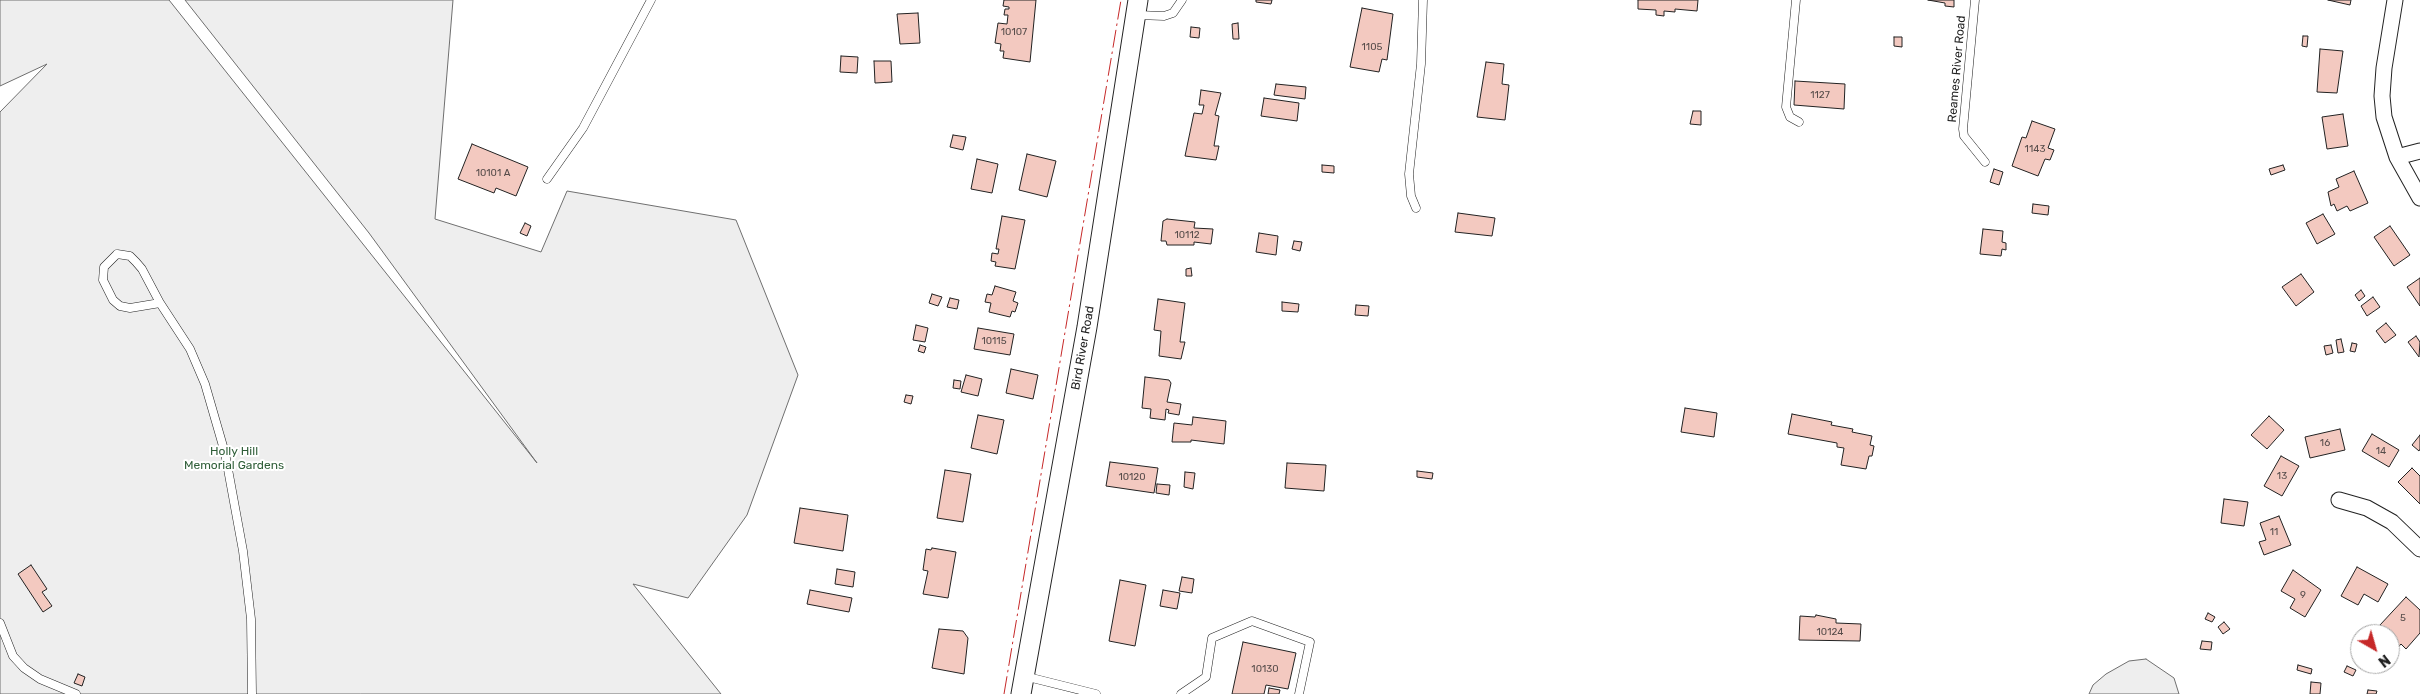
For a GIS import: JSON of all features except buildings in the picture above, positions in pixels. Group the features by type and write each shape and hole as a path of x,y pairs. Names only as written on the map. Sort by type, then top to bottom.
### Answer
{"street":[{"path":"2395,0 2384,68 2382,96 2384,117 2397,157 2420,198"},
{"name":"Bird River Road","path":"1022,685 1087,327 1137,7"},
{"path":"2397,157 2420,152"},
{"path":"2339,500 2367,508 2392,522 2420,549"}],"lane":[{"path":"547,180 583,128 650,0"},
{"path":"1137,7 1164,16 1173,12 1182,0"},
{"path":"1416,208 1411,196 1409,174 1421,64 1423,0"},
{"path":"1796,0 1786,107 1790,117 1798,122"},
{"name":"Reames River Road","path":"1975,0 1963,129 1964,136 1985,162"},
{"path":"160,303 130,308 120,306 106,290 102,280 104,267 117,254 130,256 142,269 160,303 186,342 205,384 225,452 243,551 251,619 252,694"},
{"path":"1181,694 1206,677 1212,638 1252,621 1310,642 1299,694"},
{"path":"0,623 13,656 24,668 40,679 76,694"},
{"path":"1022,685 1096,694"}],"green space":[{"name":"Holly Hill Memorial Gardens","path":"0,0 169,0 537,463 369,233 185,0 453,0 435,219 541,252 567,191 736,220 798,375 747,515 688,598 633,584 721,694 0,694 0,112 47,64 0,86"},
{"path":"2146,659 2174,678 2179,694 2089,694 2093,685 2106,674 2129,661"}],"power":[{"path":"1004,694 1121,0"}]}
